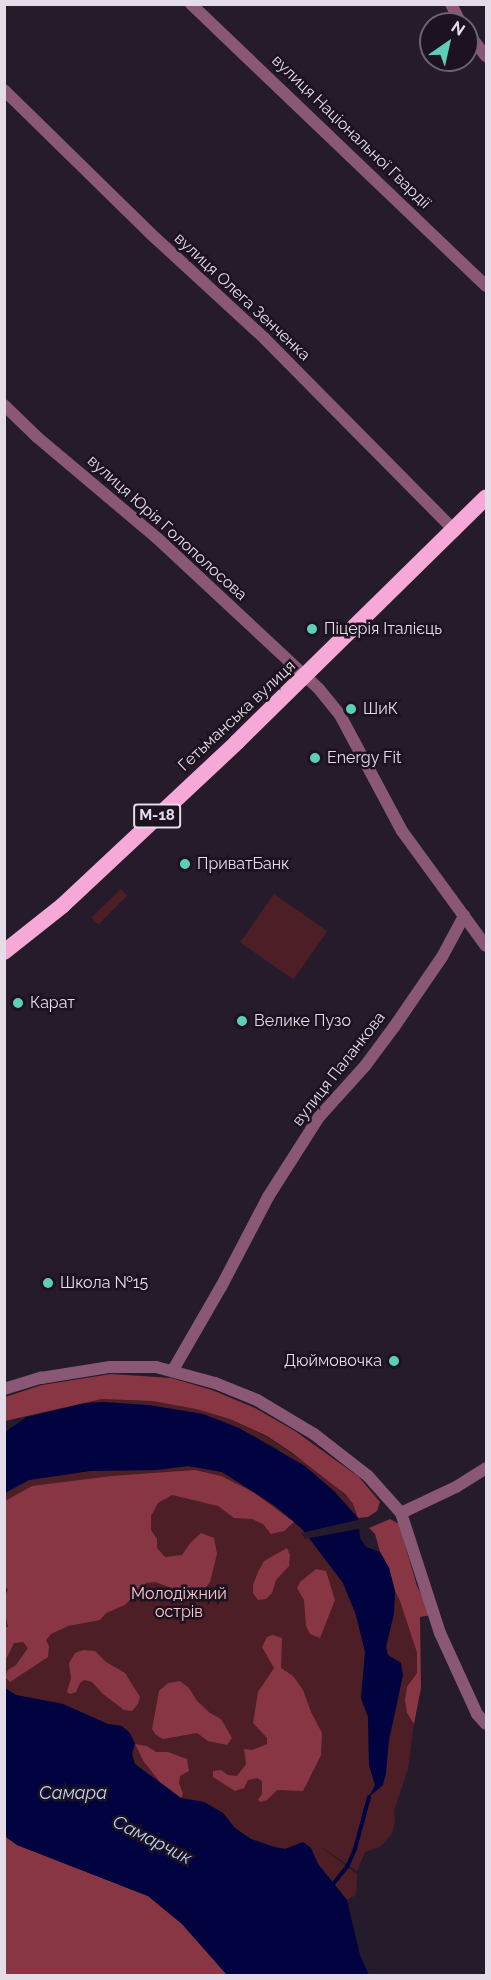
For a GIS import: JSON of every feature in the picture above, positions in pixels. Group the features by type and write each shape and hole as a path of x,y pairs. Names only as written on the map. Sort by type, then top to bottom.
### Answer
{"highway":[{"name":"Гетьманська вулиця","path":"4,952 70,898 306,676 455,531 486,497"}],"street":[{"name":"вулиця Національної Гвардії","path":"191,4 486,286"},
{"name":"вулиця Олега Зенченка","path":"4,90 151,234 265,339 455,531"},
{"name":"вулиця Юрія Голополосова","path":"4,405 157,538 306,676 340,715 402,831 486,946"},
{"name":"вулиця Паланкова","path":"173,1370 221,1287 268,1197 319,1117 365,1066 394,1027 442,957 464,916"},
{"path":"4,1389 41,1378 110,1367 173,1370 215,1383 257,1400 314,1434 368,1476 401,1514 440,1633 466,1693 477,1714 486,1724"},
{"path":"401,1514 456,1487 486,1468"}],"green space":[{"path":"121,889 127,896 99,924 94,922 92,917"},
{"path":"274,894 327,931 293,980 240,942"},
{"path":"102,1399 152,1401 196,1409 230,1419 267,1437 329,1479 353,1504 358,1518 322,1482 276,1448 239,1428 203,1414 148,1405 85,1403"},
{"name":"Молодіжний острів","path":"188,1466 222,1472 262,1496 303,1530 343,1583 356,1615 365,1652 361,1698 368,1717 369,1765 375,1785 370,1795 386,1774 385,1759 399,1696 401,1663 387,1655 386,1647 394,1614 395,1591 400,1601 417,1653 417,1673 407,1713 414,1724 408,1769 394,1811 395,1821 392,1834 380,1847 365,1852 357,1871 317,1844 357,1874 356,1895 347,1900 318,1864 311,1848 303,1842 285,1849 251,1839 235,1828 223,1813 204,1802 181,1798 144,1773 135,1764 132,1754 108,1724 63,1704 16,1695 5,1688 5,1493 29,1480 90,1471 156,1470"}],"shaded area":[{"path":"111,1374 171,1378 212,1390 255,1408 295,1431 359,1477 380,1502 377,1511 368,1517 358,1518 353,1504 345,1494 291,1452 267,1436 230,1419 196,1409 152,1401 102,1399 5,1421 5,1397 42,1385"},
{"path":"195,1470 221,1476 253,1492 294,1522 284,1531 271,1534 263,1524 252,1519 234,1518 218,1506 172,1495 158,1503 151,1516 151,1530 157,1539 157,1548 165,1557 182,1555 201,1533 214,1538 217,1554 210,1582 201,1593 183,1592 155,1582 146,1583 125,1605 106,1613 100,1620 68,1626 51,1634 46,1640 49,1646 48,1657 10,1682 5,1677 8,1670 16,1665 28,1648 23,1642 14,1643 5,1661 5,1627 8,1627 5,1595 8,1590 4,1584 5,1501 32,1486 112,1476"},
{"path":"390,1519 399,1524 417,1586 432,1615 420,1617 421,1688 414,1724 407,1713 405,1700 407,1687 417,1673 417,1653 389,1568 380,1552 375,1534 369,1528"},
{"path":"287,1548 290,1555 289,1566 276,1580 272,1593 266,1599 258,1600 253,1593 253,1585 264,1561"},
{"path":"316,1569 326,1571 335,1600 320,1638 310,1634 306,1626 304,1600 297,1588 300,1582"},
{"path":"273,1635 282,1638 281,1668 293,1676 303,1690 322,1733 321,1755 303,1791 277,1790 267,1800 260,1802 258,1800 262,1794 262,1781 257,1778 248,1780 244,1788 235,1791 213,1777 213,1771 221,1770 228,1775 237,1776 246,1764 244,1749 252,1750 267,1744 267,1738 253,1723 258,1692 274,1668 262,1647 267,1637"},
{"path":"83,1650 95,1651 106,1662 125,1673 140,1697 132,1711 124,1710 92,1682 84,1680 76,1692 70,1694 67,1692 71,1678 69,1663 75,1653"},
{"path":"180,1681 189,1688 197,1701 221,1719 232,1738 227,1745 208,1741 197,1733 163,1739 156,1735 152,1729 159,1691 168,1683"},
{"path":"135,1744 147,1746 156,1752 168,1752 187,1759 189,1771 180,1776 179,1783 183,1794 181,1798 160,1782 144,1762"},
{"path":"4,1836 17,1845 148,1896 182,1924 227,1975 5,1975"}],"water":[{"path":"85,1403 148,1405 203,1414 239,1428 305,1466 334,1491 358,1518 360,1538 366,1547 380,1552 389,1568 395,1591 394,1613 386,1647 388,1655 401,1663 403,1675 389,1739 383,1785 369,1797 375,1785 369,1765 368,1717 361,1698 365,1652 356,1615 343,1583 303,1530 278,1508 222,1472 188,1466 156,1470 90,1471 29,1480 5,1493 5,1432 27,1417"},
{"name":"Самара","path":"5,1688 16,1695 63,1704 108,1724 122,1726 130,1733 135,1744 132,1754 135,1764 181,1798 204,1802 223,1813 235,1828 251,1839 285,1849 303,1842 311,1848 318,1864 347,1900 360,1955 369,1975 227,1975 182,1924 148,1896 17,1845 5,1836"}],"pier":[{"path":"362,1519 363,1528 305,1539 301,1533"}],"waterway":[{"path":"333,1884 347,1867 355,1849 369,1797"}],"place":[{"name":"Піцерія Італієць","path":"312,629"},
{"name":"ШиК","path":"351,709"},
{"name":"Energy Fit","path":"315,758"},
{"name":"ПриватБанк","path":"185,864"},
{"name":"Карат","path":"18,1003"},
{"name":"Велике Пузо","path":"242,1021"},
{"name":"Школа №15","path":"48,1283"},
{"name":"Дюймовочка","path":"394,1361"}],"water label":[{"name":"Самарчик","path":"152,1840"}]}
